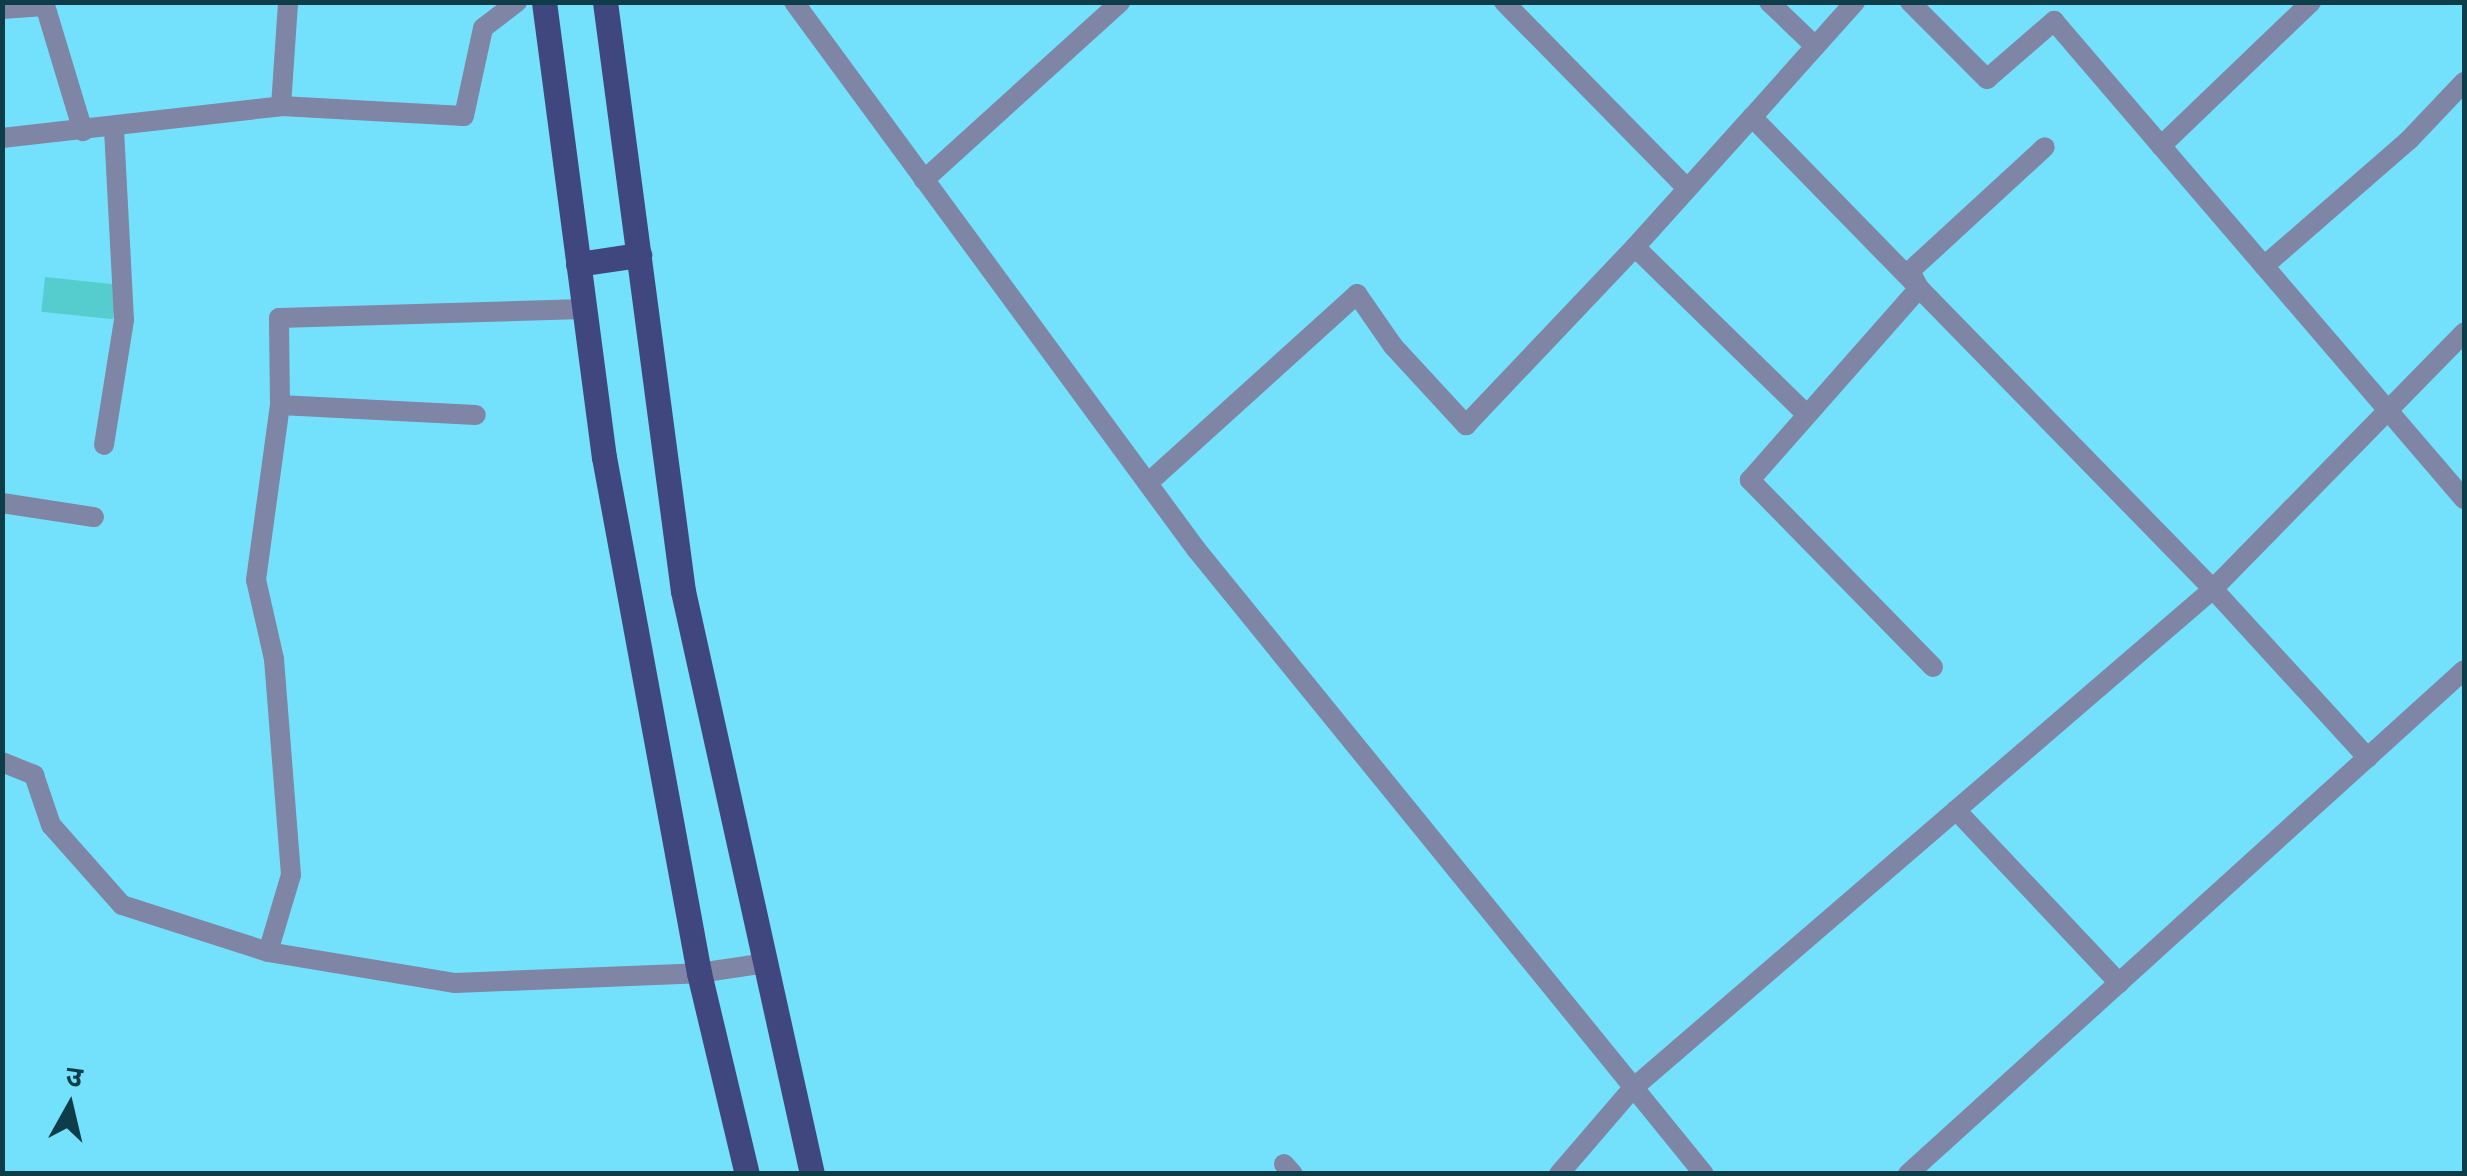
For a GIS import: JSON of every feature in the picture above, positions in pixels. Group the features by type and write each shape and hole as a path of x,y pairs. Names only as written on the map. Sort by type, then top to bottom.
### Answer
{"main road":[{"path":"544,2 604,458 700,973 746,1174"},
{"path":"606,2 684,591 812,1174"},
{"path":"578,264 639,255"}],"street":[{"path":"281,106 288,2"},
{"path":"2,138 83,132 281,106 464,116 482,28 517,2"},
{"path":"794,2 1148,483 1704,1174"},
{"path":"924,180 1120,2"},
{"path":"1504,2 1686,187"},
{"path":"1769,2 1815,46"},
{"path":"1148,483 1357,294 1466,425 1635,247 1855,2"},
{"path":"1910,2 1987,80 2054,22 2464,498"},
{"path":"2161,146 2311,2"},
{"path":"2,9 45,4 83,132"},
{"path":"2264,266 2408,140 2464,82"},
{"path":"1752,117 2213,589 2368,758"},
{"path":"104,444 124,320 114,128"},
{"path":"1920,288 1910,272 2045,147"},
{"path":"1635,247 1807,415"},
{"path":"1920,288 1750,480 1933,667"},
{"path":"268,952 291,876 274,659 256,580 280,405 280,318 584,309"},
{"path":"1559,1174 1632,1089 2213,589 2464,334"},
{"path":"280,405 476,415"},
{"path":"2,504 94,517"},
{"path":"1908,1174 2464,670"},
{"path":"2,762 34,775 50,825 122,905 268,952 455,984 700,973 766,963"},
{"path":"1956,810 2119,983"}],"building":[{"path":"45,277 117,285 113,319 41,312"}]}
